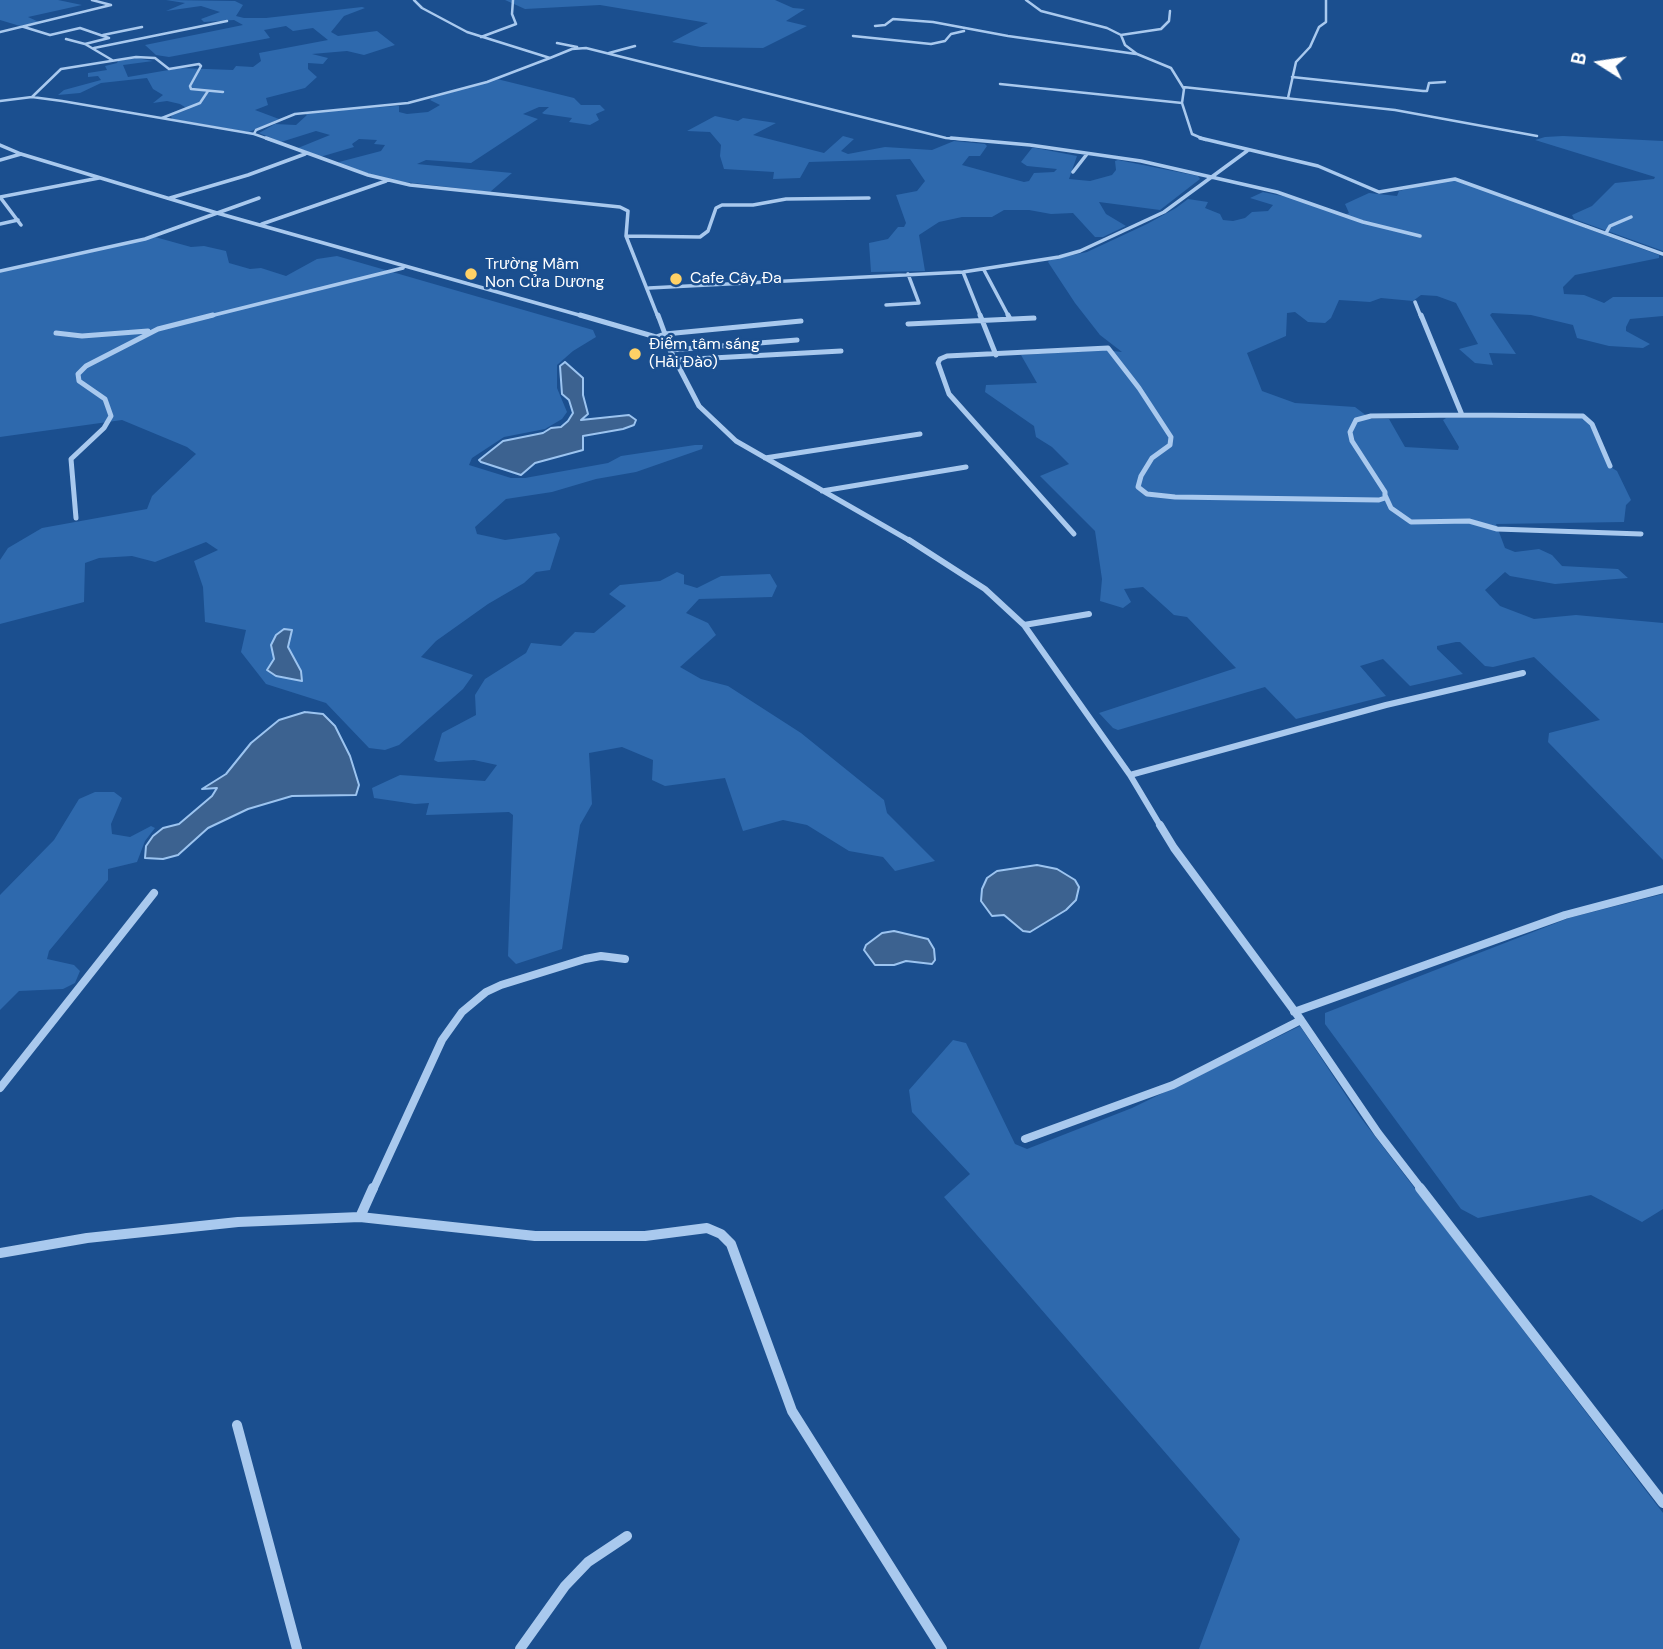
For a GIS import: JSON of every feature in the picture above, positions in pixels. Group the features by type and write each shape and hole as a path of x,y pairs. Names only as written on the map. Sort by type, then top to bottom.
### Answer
{"street":[{"path":"0,32 111,5 92,0"},
{"path":"414,0 446,22 480,37 550,58"},
{"path":"480,37 516,24 512,14 513,0"},
{"path":"1026,0 1041,11 1107,28 1121,35 1161,29 1171,17 1170,11"},
{"path":"1288,98 1296,62 1310,47 1319,27 1326,23 1326,0"},
{"path":"875,26 885,25 893,19 933,22 969,30 1137,54 1171,68 1183,87 1182,103 1195,136 1247,151 1318,166 1383,192 1455,179 1663,254"},
{"path":"93,48 227,21"},
{"path":"24,27 50,35 89,26"},
{"path":"80,27 109,38 85,44"},
{"path":"102,35 142,27"},
{"path":"853,36 931,44 969,30"},
{"path":"1121,35 1125,45 1137,54"},
{"path":"66,39 85,44 113,60"},
{"path":"557,43 946,138 1023,144 1141,161 1277,192 1363,222 1420,236"},
{"path":"605,53 635,46"},
{"path":"254,134 256,130 295,114 408,103 487,82 579,48"},
{"path":"32,97 58,70 113,60 152,58 169,69 199,64 201,66 190,88 223,92"},
{"path":"1292,77 1423,91 1428,90 1429,83 1445,82"},
{"path":"1000,84 1182,103"},
{"path":"1183,87 1415,112 1536,136"},
{"path":"162,118 200,103 208,91"},
{"path":"0,101 32,97 254,134 387,181 620,206 628,211 626,236 649,288 665,334"},
{"path":"0,145 21,154 217,213 656,337 670,350 699,406 710,420 742,445 985,589 1024,625 1130,775 1174,848 1300,1020 1378,1133 1663,1503"},
{"path":"649,288 963,272 1080,251 1164,212 1247,151"},
{"path":"0,160 21,154"},
{"path":"170,198 248,175 306,154"},
{"path":"1073,172 1087,154"},
{"path":"0,224 20,222 0,197 100,178"},
{"path":"261,225 387,181"},
{"path":"0,271 145,239 259,198"},
{"path":"626,236 700,237 708,231 716,208 722,205 753,205 786,199 869,198"},
{"path":"0,207 7,206"},
{"path":"1606,233 1610,226 1631,217"},
{"path":"56,333 82,336 155,330 406,267"},
{"path":"984,270 1010,319"},
{"path":"963,272 996,355"},
{"path":"886,305 919,303 908,274"},
{"path":"1415,302 1462,415"},
{"path":"908,324 1034,318"},
{"path":"656,337 801,321"},
{"path":"76,518 71,459 104,428 111,416 105,399 79,381 78,374 86,366 155,330"},
{"path":"670,350 797,340"},
{"path":"1074,534 949,394 938,361 940,359 1108,348 1139,388 1171,437 1170,445 1152,458 1141,476 1138,487 1147,494 1175,497 1379,500 1385,498 1385,494"},
{"path":"676,360 841,351"},
{"path":"1610,466 1592,424 1583,416 1371,416 1352,425 1352,441 1365,465 1381,484 1391,508 1410,522 1469,521 1497,529 1641,534"},
{"path":"764,458 920,434"},
{"path":"822,491 966,467"},
{"path":"1024,625 1089,614"},
{"path":"1130,775 1386,705 1522,673"},
{"path":"1294,1012 1565,915 1663,888"},
{"path":"0,1088 154,893"},
{"path":"360,1217 442,1040 462,1012 486,992 500,985 585,959 601,956 625,959"},
{"path":"1025,1139 1173,1085 1300,1020"},
{"path":"0,1253 87,1238 238,1222 360,1217 535,1236 645,1236 707,1228 721,1234 731,1244 792,1411 942,1649"},
{"path":"237,1425 297,1649"},
{"path":"520,1649 551,1604 588,1562 627,1536"}],"shaded area":[{"path":"0,0 58,0 82,5 28,17 39,22 20,26 0,20"},
{"path":"166,0 235,1 243,5 236,16 244,18 362,7 365,8 344,16 331,32 338,36 377,31 395,45 364,55 347,51 312,54 328,58 323,64 308,63 308,69 317,77 305,88 266,98 268,105 255,110 279,119 249,132 172,119 171,116 188,109 167,101 153,103 163,95 153,89 147,78 101,83 80,93 58,95 64,90 101,80 98,76 88,77 88,73 107,70 105,66 118,61 136,58 153,61 123,65 128,77 180,68 233,70 236,66 253,67 261,61 259,53 328,40 313,28 293,31 286,26 264,30 270,38 169,57 156,55 145,45 243,25 234,20 204,22 201,19 220,12 201,6 166,11 185,3"},
{"path":"505,0 775,0 793,8 805,9 786,21 807,26 763,48 701,47 672,42 708,23 600,5 525,9"},
{"path":"497,79 574,98 581,105 600,105 605,110 596,114 599,120 590,125 569,122 572,118 544,114 542,113 549,107 539,107 523,114 538,119 471,163 426,160 417,164 512,173 490,192 388,180 340,164 339,162 381,151 385,145 374,144 377,140 359,139 352,144 354,147 320,157 298,148 330,135 316,131 281,142 259,133 275,124 296,125 307,115 304,113 396,106 399,106 399,112 407,114 428,112 440,105 430,100 432,98"},
{"path":"715,116 738,121 743,118 776,123 753,135 824,153 843,136 854,139 841,151 848,154 885,147 932,150 954,141 985,144 987,146 980,156 969,156 962,165 1024,182 1029,181 1034,173 1054,172 1057,169 1027,166 1021,162 1032,148 1077,156 1069,179 1090,181 1112,175 1116,170 1115,161 1118,160 1198,176 1200,179 1160,210 1099,202 1106,214 1126,226 1103,237 1095,237 1073,213 1004,210 992,217 962,217 939,222 919,235 925,271 871,272 869,243 888,239 898,227 904,227 906,223 896,195 917,191 925,181 910,159 809,162 800,178 773,179 774,172 724,169 720,156 721,145 710,132 687,131"},
{"path":"1563,136 1663,141 1663,251 1574,219 1572,215 1592,206 1615,183 1655,177 1535,140"},
{"path":"1444,180 1458,181 1659,255 1659,258 1575,275 1563,287 1564,294 1584,295 1604,303 1613,297 1663,297 1663,316 1630,319 1626,327 1626,331 1650,344 1643,348 1609,346 1577,338 1573,325 1531,315 1492,313 1490,315 1516,354 1489,353 1493,365 1475,363 1459,349 1478,344 1456,303 1437,296 1421,295 1413,301 1381,298 1370,302 1339,300 1331,318 1325,323 1308,322 1295,312 1287,313 1286,336 1247,353 1262,391 1295,403 1355,407 1371,419 1389,419 1405,447 1458,450 1459,447 1443,420 1446,418 1584,418 1589,423 1609,466 1617,471 1631,500 1626,505 1624,522 1496,524 1505,548 1515,552 1539,549 1552,555 1562,566 1618,569 1628,578 1555,584 1510,576 1505,572 1485,590 1500,606 1534,619 1576,615 1663,623 1663,860 1548,742 1549,733 1600,720 1534,657 1493,667 1485,666 1460,642 1456,642 1437,646 1437,649 1463,674 1410,686 1383,659 1360,666 1386,696 1296,719 1265,687 1118,730 1113,728 1099,713 1236,668 1187,617 1174,615 1143,587 1124,589 1131,602 1123,608 1100,601 1102,579 1095,531 1040,476 1069,464 1052,447 1036,437 1034,426 985,392 986,385 1037,383 1021,355 1104,350 1122,352 1100,335 1075,303 1048,262 1050,260 1087,252 1147,224 1188,199 1208,202 1205,208 1220,214 1223,220 1233,221 1245,218 1252,212 1268,211 1273,205 1250,198 1263,192 1296,199 1343,216 1349,213 1345,204 1369,193 1397,196 1399,191"},
{"path":"155,237 191,247 204,246 226,251 229,263 250,269 261,268 286,276 317,259 337,256 593,330 596,337 557,365 557,388 567,412 562,419 545,429 504,437 472,458 469,465 511,478 525,478 608,463 621,456 695,445 703,445 702,449 636,472 596,479 552,492 506,499 475,527 477,534 505,540 556,533 560,538 550,570 536,572 524,583 488,604 436,641 421,657 473,675 463,689 399,745 385,750 369,748 326,703 266,684 241,652 246,630 205,622 203,587 194,561 218,550 206,542 155,562 132,556 99,558 85,563 84,602 0,624 0,560 8,548 42,528 147,509 152,496 196,454 187,447 122,420 0,437 0,272"},
{"path":"565,362 583,378 583,395 588,414 581,420 629,415 636,420 634,425 583,436 583,450 535,463 521,475 481,462 479,460 503,441 543,433 551,428 561,427 568,421 573,413 569,400 562,394 560,366"},
{"path":"677,572 684,575 684,584 697,588 721,576 770,574 777,586 772,597 699,599 686,613 708,623 716,635 680,667 701,679 728,686 801,733 884,800 887,813 935,861 895,871 883,857 849,851 807,825 783,820 743,831 725,778 665,786 652,780 653,760 622,747 589,753 592,804 580,825 562,949 516,964 508,956 513,815 509,812 426,815 429,803 415,804 374,798 372,788 400,775 485,781 497,765 474,760 434,760 442,733 476,715 475,695 485,679 526,653 531,643 561,646 575,632 594,633 626,606 609,594 620,585 660,581"},
{"path":"284,629 292,630 288,647 301,671 302,681 276,676 267,670 274,659 271,645 276,635"},
{"path":"305,712 323,714 335,726 350,756 359,785 356,795 292,796 248,809 208,828 178,855 163,859 145,858 146,846 153,836 163,828 179,824 212,796 217,788 202,789 226,774 251,743 279,720"},
{"path":"95,792 114,792 122,798 111,824 112,834 130,837 151,826 155,828 145,841 137,862 108,869 108,880 49,951 47,959 74,965 80,971 75,983 63,989 19,991 0,1010 0,895 54,840 79,799"},
{"path":"1037,865 1057,869 1075,880 1079,887 1076,900 1066,910 1030,932 1023,931 1004,915 992,916 981,901 987,878 997,871"},
{"path":"1663,894 1663,1209 1642,1222 1591,1195 1478,1218 1461,1209 1325,1024 1325,1013 1569,918"},
{"path":"894,931 928,939 934,949 935,960 932,964 906,961 894,965 875,965 864,950 866,945 882,933"},
{"path":"1300,1026 1361,1118 1663,1513 1663,1649 1199,1649 1240,1539 944,1197 970,1174 912,1112 909,1090 953,1040 966,1043 1015,1144 1027,1149 1132,1108"}],"place":[{"name":"Trường Mầm Non Cửa Dương","path":"471,274"},
{"name":"Cafe Cây Đa","path":"676,279"},
{"name":"Điểm tâm sáng (Hải Đào)","path":"635,354"}]}
